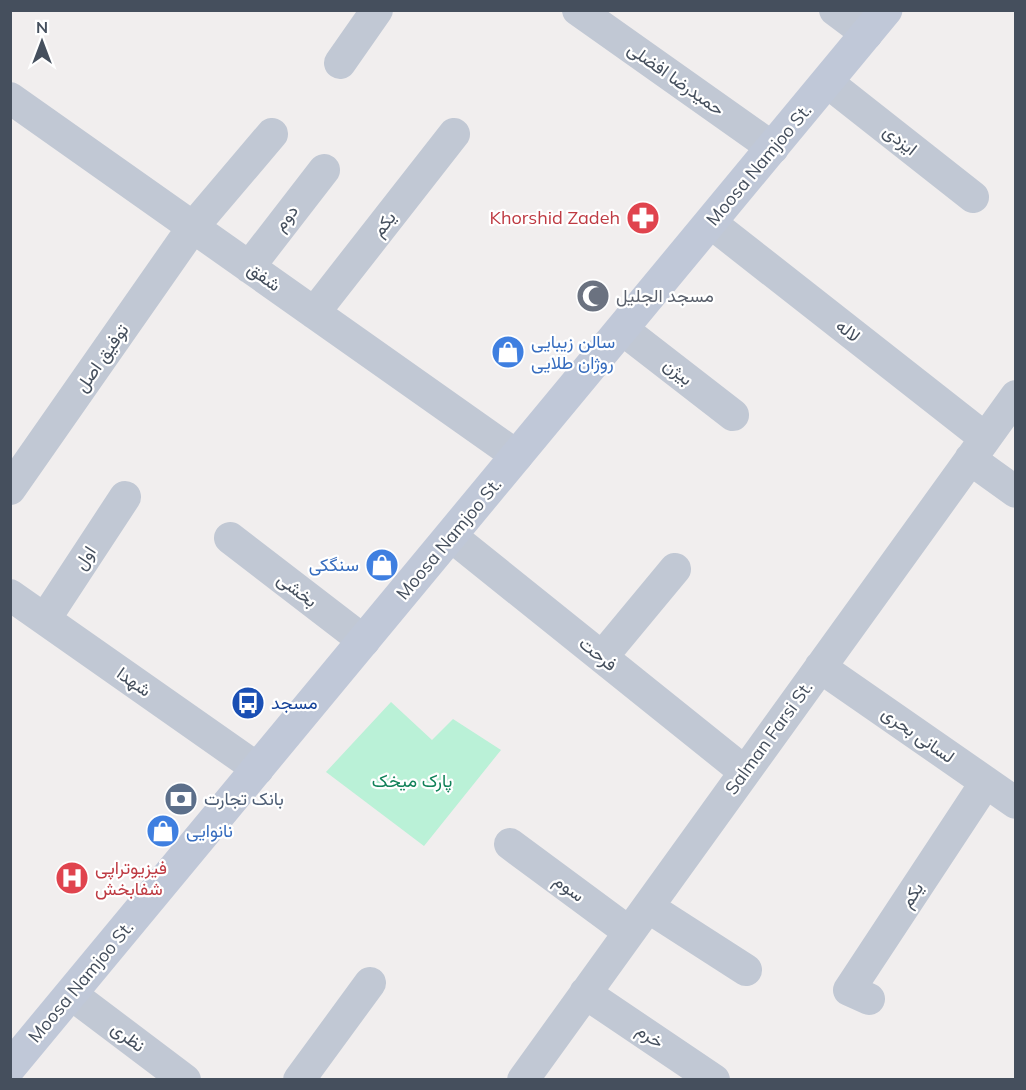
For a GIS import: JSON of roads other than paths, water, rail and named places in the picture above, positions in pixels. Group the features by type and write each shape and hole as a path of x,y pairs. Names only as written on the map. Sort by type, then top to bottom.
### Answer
{"main road":[{"name":"Moosa Namjoo St.","path":"10,1067 877,22"}],"street":[{"path":"340,63 377,10"},
{"name":"حمیدرضا افضلی","path":"578,10 773,148"},
{"path":"835,10 877,22"},
{"name":"ایزدی","path":"827,82 973,197"},
{"name":"شفق","path":"10,98 517,456"},
{"path":"193,227 272,134"},
{"name":"یکم","path":"314,313 454,134"},
{"name":"دوم","path":"249,267 324,170"},
{"name":"لاله","path":"711,223 977,449 1016,492"},
{"name":"توفیق اصل","path":"10,489 193,227"},
{"name":"بیژن","path":"622,329 733,415"},
{"name":"Salman Farsi St.","path":"523,1080 1016,396"},
{"name":"اول","path":"45,619 125,497"},
{"name":"فرحت","path":"451,536 745,772"},
{"name":"بخشی","path":"230,538 364,641"},
{"path":"602,657 675,569"},
{"name":"شهدا","path":"10,595 258,769"},
{"name":"لسانی بحری","path":"820,668 1016,803"},
{"name":"یکم","path":"869,999 849,990 986,782"},
{"name":"سوم","path":"510,843 629,932"},
{"path":"648,907 746,970"},
{"path":"299,1080 370,983"},
{"name":"خرم","path":"585,993 714,1080"},
{"name":"نظری","path":"71,994 185,1080"}],"place":[{"name":"Khorshid Zadeh","path":"643,218"},
{"name":"مسجد الجلیل","path":"593,296"},
{"name":"سالن زیبایی روژان طلایی","path":"508,352"},
{"name":"سنگکی","path":"382,565"},
{"name":"مسجد","path":"248,703"},
{"name":"بانک تجارت","path":"181,799"},
{"name":"نانوایی","path":"163,831"},
{"name":"فیزیوتراپی شفابخش","path":"72,878"}],"park label":[{"name":"پارک میخک","path":"412,781"}]}
